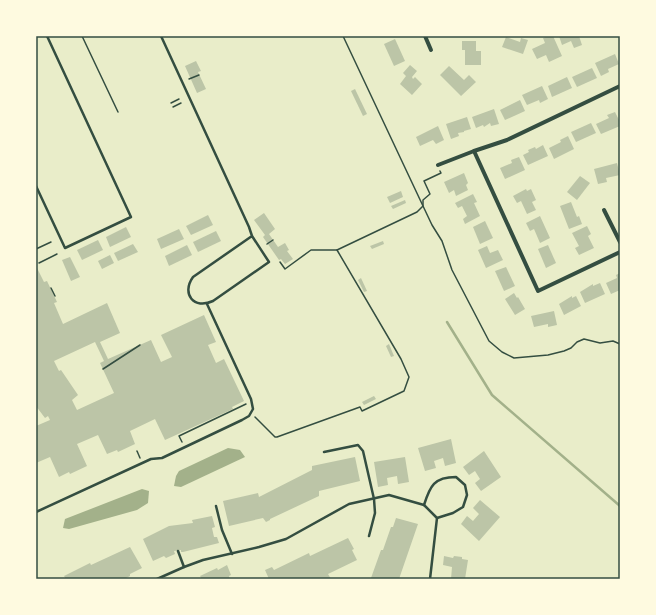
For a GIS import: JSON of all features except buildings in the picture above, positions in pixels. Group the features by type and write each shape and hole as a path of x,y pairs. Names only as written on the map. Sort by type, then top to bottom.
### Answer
{"street":[{"path":"425,36 432,50"},
{"path":"438,165 507,140 620,86"},
{"path":"474,151 538,291 620,252"},
{"path":"604,210 620,242"}],"lane":[{"path":"36,186 65,248 131,217 47,36"},
{"path":"161,36 252,236 269,262 207,304 198,304 190,298 188,283 193,277 252,236"},
{"path":"36,512 151,459 162,458 249,416 253,409 251,399 207,304"},
{"path":"324,452 358,445 363,451 374,499 375,513 368,536"},
{"path":"424,505 429,491 435,482 445,477 456,477 465,485 467,495 463,507 453,514 437,518"},
{"path":"157,579 203,560 232,554 286,539 349,504 389,495 424,505 437,518"},
{"path":"216,506 222,530 232,554"},
{"path":"430,579 437,518"},
{"path":"178,550 184,567"}],"path":[{"path":"82,36 118,112"},
{"path":"343,36 432,225 442,241 452,270 489,340 502,352 514,358 564,352 577,342 584,339 600,343 613,341 620,344"},
{"path":"190,79 199,75"},
{"path":"171,103 179,99"},
{"path":"173,107 181,103"},
{"path":"280,262 285,269 311,250 337,250 417,212 423,206 423,200 430,194 424,181 441,173 440,171"},
{"path":"267,244 273,240"},
{"path":"36,249 51,242"},
{"path":"251,412 277,437 360,407 362,411 404,391 409,377 401,360 337,250"},
{"path":"39,263 57,254"},
{"path":"51,288 54,296"},
{"path":"103,369 140,345"},
{"path":"176,444 182,442 179,436 246,405 246,401"},
{"path":"137,451 140,458"}],"shaded area":[{"path":"228,448 240,450 245,457 181,487 174,486 176,476 179,471"},
{"path":"142,489 149,491 148,503 137,510 69,529 63,528 65,519"}],"waterway":[{"path":"447,322 492,395 620,506"}]}
